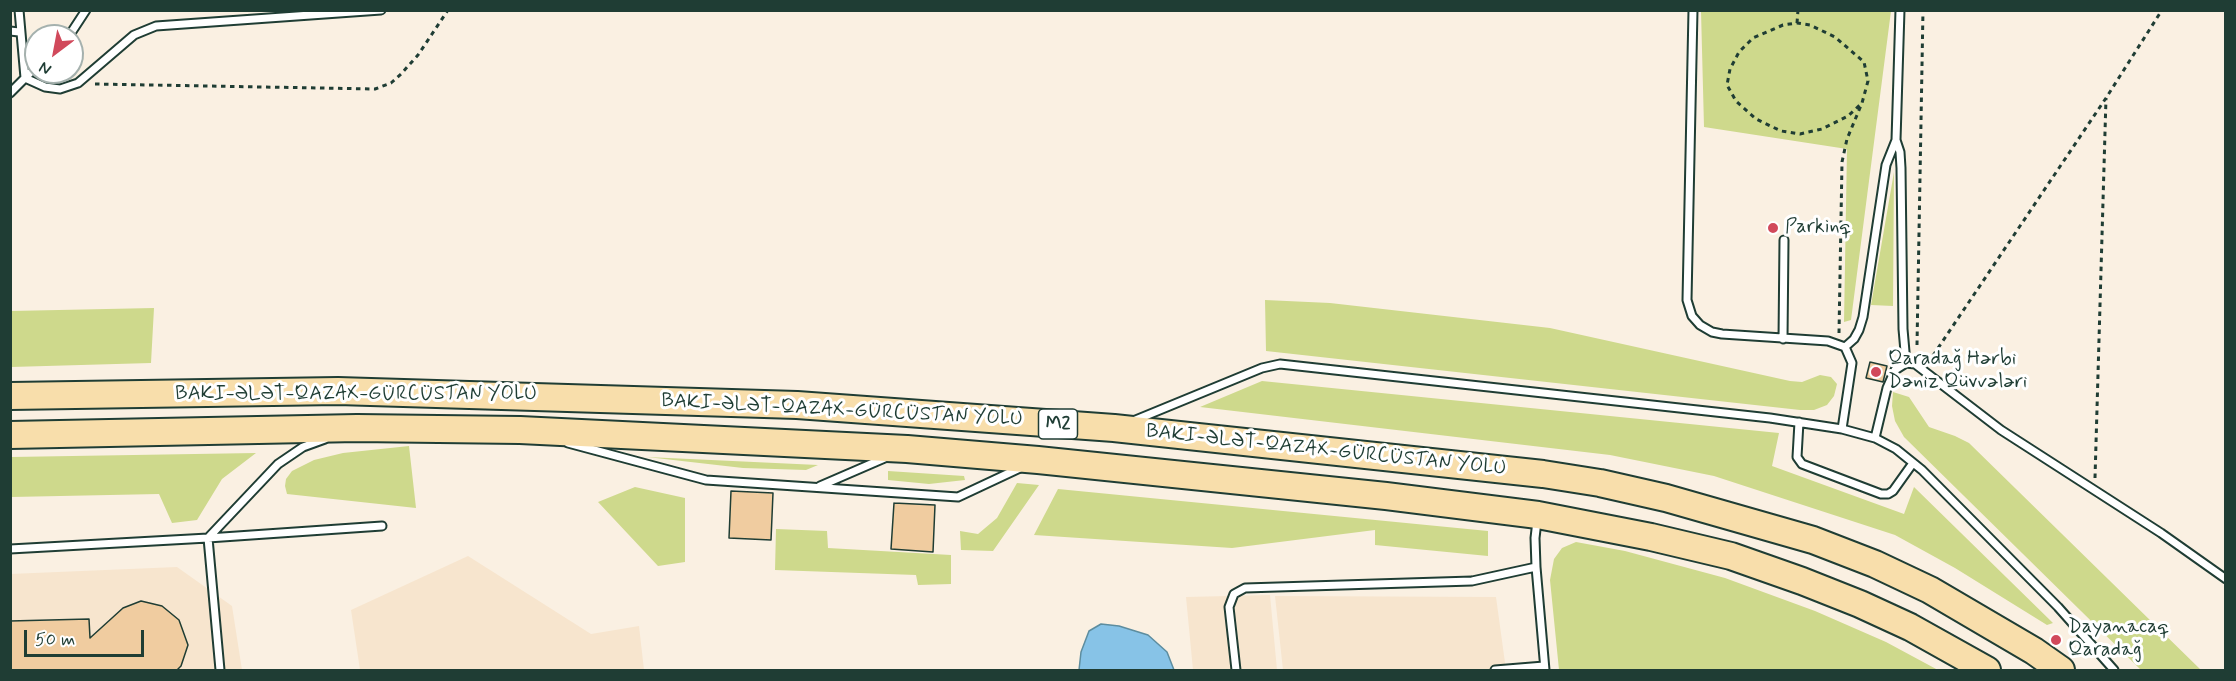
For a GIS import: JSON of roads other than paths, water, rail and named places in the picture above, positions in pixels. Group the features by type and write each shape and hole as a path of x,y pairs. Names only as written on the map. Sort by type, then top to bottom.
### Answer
{"highway":[{"name":"M2","path":"10,396 338,391 797,405 1114,428 1544,474 1600,483 1666,498 1813,540 1875,564 1930,590 2034,651 2061,670"},
{"name":"M2","path":"10,435 357,428 520,430 906,449 1038,460 1538,515 1651,537 1731,556 1870,609 1927,636 1987,670"}],"lane":[{"path":"19,10 24,69"},
{"path":"77,24 86,10"},
{"path":"84,78 134,35 156,26 381,10"},
{"path":"1693,10 1687,300 1692,316 1700,325 1712,332 1828,341 1842,345 1854,339 1863,317 1886,165 1896,140 1900,10"},
{"path":"10,31 20,32"},
{"path":"10,93 24,79"},
{"path":"38,84 60,89 75,84"},
{"path":"1896,140 1900,152 1901,168 1903,329 1906,363"},
{"path":"1783,339 1785,240"},
{"path":"1842,345 1852,363 1842,429"},
{"path":"1875,438 1895,370 1906,363 1915,364 1960,401 2001,430 2162,533 2226,579"},
{"path":"1114,428 1262,368 1280,364 1799,422 1842,429 1875,438 1896,449 1913,463 2058,607 2114,670"},
{"path":"1799,422 1797,457 1803,464 1881,494 1893,491 1913,463"},
{"path":"220,670 207,538 278,464 303,447 357,428"},
{"path":"520,430 693,478 958,497 1038,460"},
{"path":"818,487 906,449"},
{"path":"1495,670 1545,668 1536,567 1535,538 1538,515"},
{"path":"10,549 382,526"},
{"path":"1236,670 1228,607 1234,594 1245,588 1472,581 1536,567"}],"water":[{"path":"1101,624 1119,626 1148,635 1167,652 1174,670 1079,670 1081,652 1089,631"}],"place":[{"name":"Parkinq","path":"1773,228"},
{"name":"Qaradağ Hərbi Dəniz Qüvvələri","path":"1876,372"},
{"name":"Dayanacaq Qaradağ","path":"2056,640"}]}
